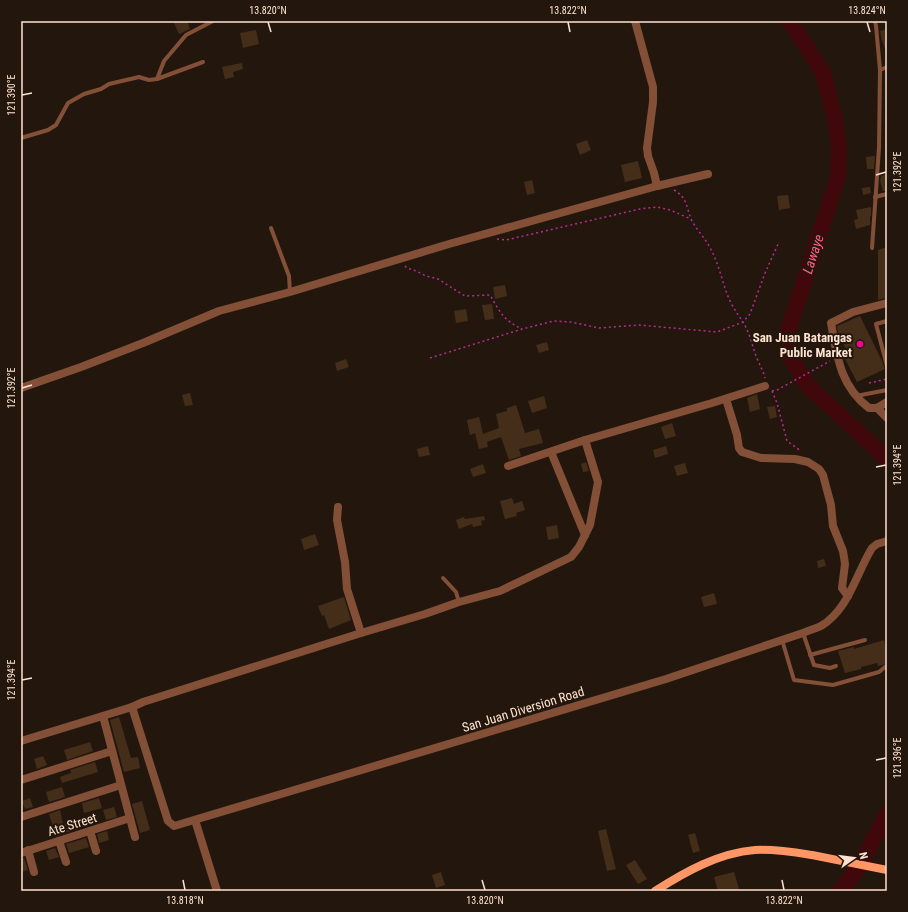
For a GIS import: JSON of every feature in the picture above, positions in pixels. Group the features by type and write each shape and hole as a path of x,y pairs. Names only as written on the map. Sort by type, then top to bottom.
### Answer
{"main road":[{"path":"655,891 704,864 754,850 787,851 887,870"}],"street":[{"path":"635,21 653,87 653,102 647,148 657,186"},
{"path":"21,388 144,343 220,311 290,292 484,234 657,186 708,174"},
{"path":"887,303 853,312 831,323 845,380 855,396 887,418"},
{"path":"508,466 584,440 765,386"},
{"path":"726,398 737,435 739,448 742,452 761,458 795,459 808,462 819,469 825,481 832,506 833,526 843,551 845,564 842,588 848,596"},
{"path":"873,408 887,402"},
{"path":"21,741 500,590 571,557 580,547 593,513 598,482 584,440"},
{"path":"551,452 585,535"},
{"path":"338,506 336,520 345,562 347,589 360,633"},
{"name":"San Juan Diversion Road","path":"132,707 168,821 174,826 666,679 821,626 834,615 848,596 872,548 877,544 887,541"},
{"path":"102,716 135,837"},
{"path":"21,780 112,751"},
{"path":"21,817 121,785"},
{"name":"Ate Street","path":"24,851 130,818"},
{"path":"195,820 216,891"},
{"path":"90,831 96,851"},
{"path":"59,840 66,862"},
{"path":"24,851 34,872"}],"lane":[{"path":"157,79 164,61 186,35 213,21"},
{"path":"872,248 879,148 880,70 875,21"},
{"path":"21,138 48,130 56,125 68,103 84,94 101,89 109,84 138,77 149,80 157,79 203,62"},
{"path":"880,70 887,67"},
{"path":"875,197 887,194"},
{"path":"271,228 289,276 290,292"},
{"path":"887,321 876,324 887,366"},
{"path":"855,396 887,390"},
{"path":"443,578 456,592 459,602"},
{"path":"803,633 814,666 830,668 836,666"},
{"path":"782,640 794,680 833,685 879,672 885,667"},
{"path":"810,655 865,640"}],"path":[{"path":"657,186 675,191 688,205 697,230 709,246 718,266 723,285 732,305 743,322 763,371 765,386"},
{"path":"484,234 498,240 506,240 640,209 657,207 670,210 692,219"},
{"path":"430,358 522,329 554,321 571,322 599,328 639,325 717,332 743,322 750,314 765,273 779,242"},
{"path":"399,260 407,268 438,279 465,296 490,295 499,311 509,323 522,329"},
{"path":"812,464 805,454 787,441 777,403 772,391 778,390 835,358"},
{"path":"870,383 887,379"}],"building":[{"path":"173,21 187,21 190,29 179,34"},
{"path":"887,29 887,52 886,52 880,31"},
{"path":"256,30 259,44 243,48 240,33"},
{"path":"242,63 243,69 233,72 234,77 225,79 222,67"},
{"path":"587,140 591,150 580,155 576,144"},
{"path":"875,156 874,169 867,169 866,157"},
{"path":"638,161 642,178 625,182 621,165"},
{"path":"887,174 887,191 883,191 880,181 881,176"},
{"path":"532,180 535,193 527,195 524,182"},
{"path":"870,187 871,193 863,195 862,188"},
{"path":"788,195 790,208 779,210 777,196"},
{"path":"871,207 870,225 856,229 854,220 858,219 856,210"},
{"path":"887,247 887,298 878,300 878,250"},
{"path":"505,285 507,296 495,299 493,287"},
{"path":"492,304 494,319 485,320 482,305"},
{"path":"466,309 468,321 456,323 454,311"},
{"path":"860,316 885,369 857,382 844,357 849,354 838,334 837,326"},
{"path":"547,342 549,350 539,353 536,345"},
{"path":"346,359 349,367 337,371 335,363"},
{"path":"190,393 193,405 185,406 182,395"},
{"path":"757,394 760,409 750,412 747,398"},
{"path":"544,396 547,408 532,413 528,401"},
{"path":"516,405 525,433 539,429 543,443 519,449 521,456 509,460 501,437 487,442 488,447 479,449 475,433 470,435 467,420 479,417 483,434 499,428 496,414 507,411 507,408"},
{"path":"775,406 777,417 770,419 767,407"},
{"path":"672,423 676,436 665,439 661,427"},
{"path":"428,446 430,455 419,457 417,449"},
{"path":"666,446 668,454 655,458 653,450"},
{"path":"586,462 589,471 583,472 581,464"},
{"path":"685,463 688,473 677,476 674,466"},
{"path":"483,464 486,473 473,477 470,469"},
{"path":"512,498 514,504 522,501 525,510 516,513 517,516 505,519 500,501"},
{"path":"484,516 485,520 481,521 482,525 473,527 472,524 459,529 456,520 464,517 465,519"},
{"path":"557,525 559,538 548,540 546,527"},
{"path":"315,534 319,545 304,550 301,539"},
{"path":"824,559 826,566 818,568 817,561"},
{"path":"714,593 717,604 704,607 701,597"},
{"path":"344,597 351,620 329,629 324,615 322,616 318,606"},
{"path":"884,640 887,653 887,664 878,666 877,663 845,673 838,651 854,647 854,649"},
{"path":"119,717 131,758 138,757 140,768 124,772 110,720"},
{"path":"90,742 93,751 67,760 64,750"},
{"path":"43,756 47,765 37,769 34,759"},
{"path":"95,762 98,772 62,783 60,777 71,773 70,770"},
{"path":"62,787 65,797 49,802 46,792"},
{"path":"30,798 33,807 25,809 22,801"},
{"path":"99,798 102,808 84,813 82,803"},
{"path":"142,801 150,830 140,833 132,804"},
{"path":"114,807 117,817 106,820 103,810"},
{"path":"60,810 63,824 75,820 77,829 56,836 49,814"},
{"path":"606,829 616,869 607,871 598,831"},
{"path":"107,831 109,840 99,843 97,834"},
{"path":"695,833 700,851 693,853 688,835"},
{"path":"86,838 89,847 69,853 66,844"},
{"path":"55,848 59,857 49,860 46,851"},
{"path":"21,858 24,858 28,870 21,872"},
{"path":"635,860 647,879 638,884 626,865"},
{"path":"441,872 445,885 436,888 432,875"},
{"path":"734,872 739,889 733,891 718,891 714,877"}],"waterway":[{"name":"Lawaye","path":"790,21 823,73 836,124 839,150 838,177 787,334 789,354 807,385 887,459"},
{"name":"Lawaye","path":"840,891 859,867 887,814"}],"place":[{"name":"San Juan Batangas Public Market","path":"860,344"}]}
